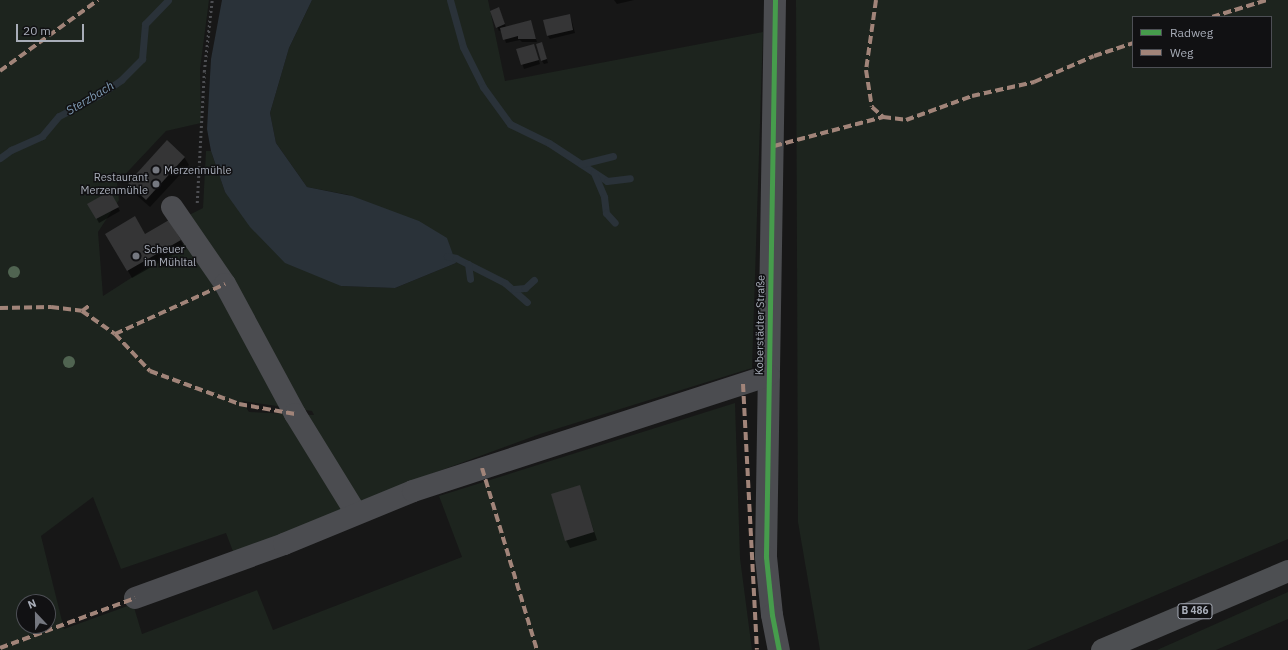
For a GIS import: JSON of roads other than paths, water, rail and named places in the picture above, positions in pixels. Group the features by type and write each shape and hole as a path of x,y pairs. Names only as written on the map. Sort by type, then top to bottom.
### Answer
{"main road":[{"name":"B 486","path":"1102,650 1288,571"}],"street":[{"name":"Koberstädter Straße","path":"775,0 766,557 772,615 779,650"},
{"path":"172,207 225,284 295,414 356,513"},
{"path":"135,598 284,544 356,513 482,468 769,375"}],"waterway":[{"name":"Sterzbach","path":"0,158 11,150 42,136 59,116 99,95 121,80 142,59 145,24 168,0"},
{"path":"450,0 463,47 483,87 510,124 549,143 607,181 630,178"},
{"path":"581,164 613,156"},
{"path":"594,173 604,197 606,213 615,223"},
{"path":"447,256 456,258 505,283 527,302"},
{"path":"468,264 470,279"},
{"path":"514,289 525,288 534,280"}],"place":[{"name":"Merzenmühle","path":"156,170"},
{"name":"Restaurant Merzenmühle","path":"156,184"},
{"name":"Scheuer im Mühltal","path":"136,256"}]}
